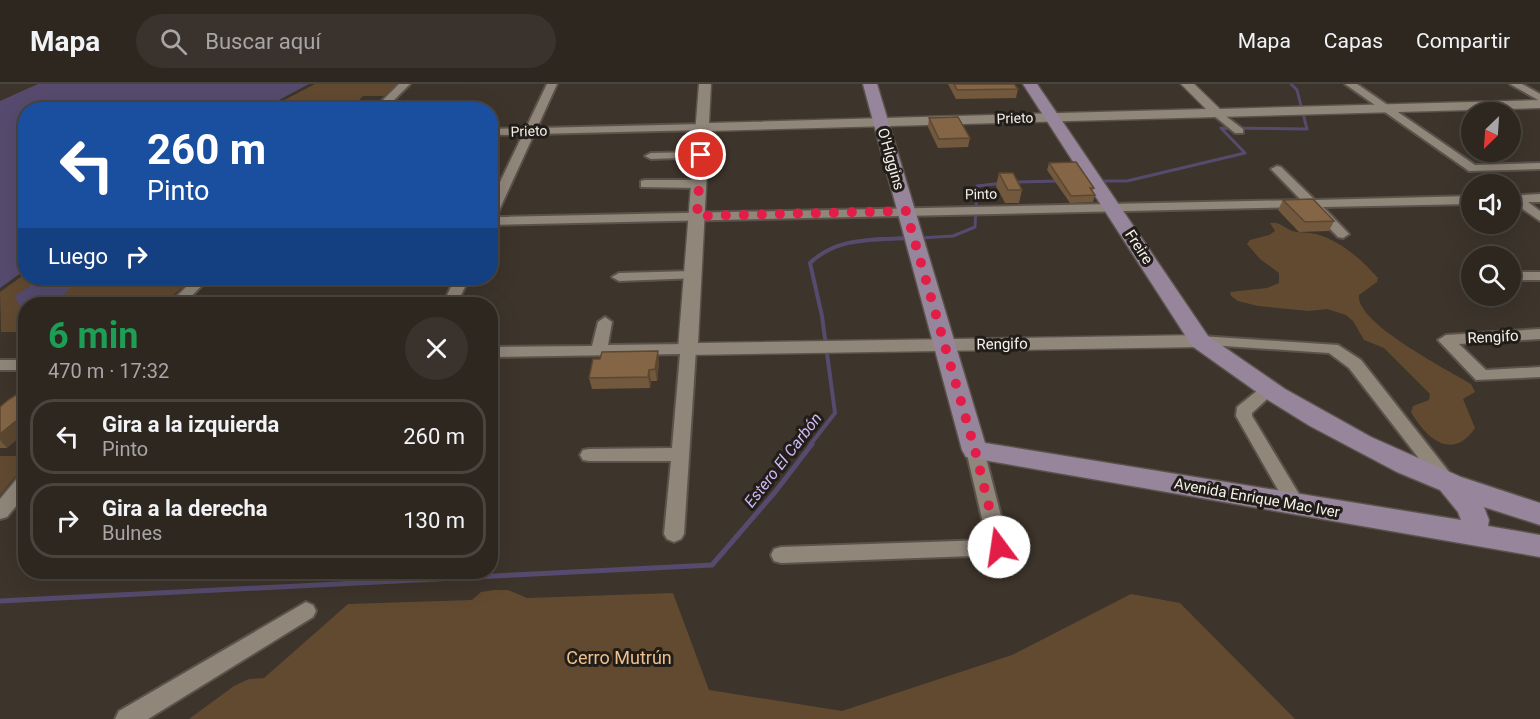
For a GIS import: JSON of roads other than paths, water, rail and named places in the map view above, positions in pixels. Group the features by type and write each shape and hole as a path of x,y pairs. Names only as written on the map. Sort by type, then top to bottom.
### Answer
{"main road":[{"name":"O'Higgins","path":"870,84 943,345 975,450"},
{"name":"Freire","path":"1030,84 1200,341 1269,390 1371,447 1447,482"},
{"name":"Avenida Enrique Mac Iver","path":"975,450 1540,546"},
{"path":"1447,482 1479,496 1540,514"},
{"path":"1447,482 1473,513 1474,526 1467,534"}],"street":[{"path":"386,102 405,84"},
{"path":"498,201 552,84"},
{"path":"674,534 705,84"},
{"path":"1187,84 1239,131"},
{"path":"1351,84 1473,169 1540,166"},
{"path":"1515,84 1540,98"},
{"name":"Prieto","path":"498,132 1540,104"},
{"path":"651,156 701,155"},
{"path":"1277,169 1343,234"},
{"path":"645,184 699,183"},
{"path":"1521,199 1540,198"},
{"name":"Pinto","path":"498,219 1461,200"},
{"path":"1521,204 1540,217"},
{"path":"619,277 693,275"},
{"path":"1521,276 1540,276"},
{"path":"183,297 195,285"},
{"path":"599,350 605,322"},
{"name":"Rengifo","path":"1540,334 1446,340 1482,376 1540,372"},
{"name":"Rengifo","path":"498,352 1200,341 1333,348 1355,364 1447,482"},
{"path":"0,365 18,364"},
{"path":"1269,390 1246,406 1243,411 1244,416 1296,504"},
{"name":"O'Higgins","path":"781,555 999,547 975,450"},
{"path":"589,455 680,454"},
{"path":"0,512 18,490"},
{"path":"128,719 306,611"}],"waterway":[{"name":"Estero El Carbón","path":"1098,181 1127,181 1245,153 1221,128 1307,129 1297,90 1291,84"},
{"name":"Estero El Carbón","path":"1011,182 1060,181"},
{"name":"Estero El Carbón","path":"920,238 953,236 975,227 977,186 1003,183"},
{"name":"Estero El Carbón","path":"810,445 835,413 822,316 810,263 832,248 844,244 856,241 908,238 874,239"},
{"name":"Estero El Carbón","path":"498,576 712,565 775,492 812,444"},
{"name":"Estero El Carbón","path":"0,601 435,579"}],"park label":[{"name":"Cerro Mutrún","path":"619,657"}]}
